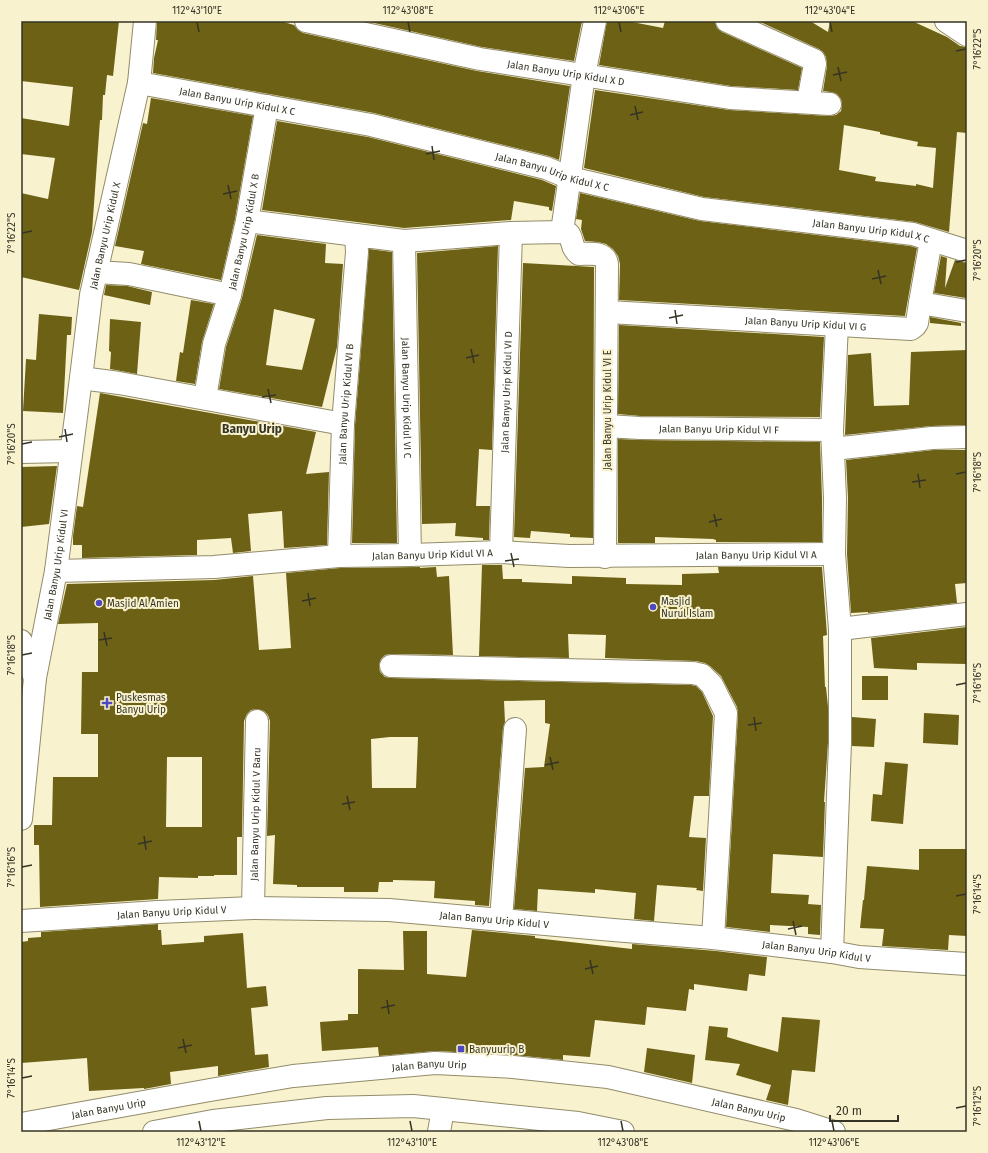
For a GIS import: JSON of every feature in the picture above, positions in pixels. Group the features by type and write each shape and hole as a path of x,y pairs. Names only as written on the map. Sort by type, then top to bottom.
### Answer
{"street":[{"name":"Jalan Banyu Urip Kidul X","path":"71,451 91,295 139,83 146,21"},
{"name":"Jalan Banyu Urip Kidul X D","path":"306,21 480,59 730,98 819,103 814,60 726,21"},
{"path":"247,221 356,244 511,233 562,232 584,75 595,21"},
{"path":"946,21 967,35"},
{"name":"Jalan Banyu Urip Kidul X C","path":"139,83 372,125 546,168 570,178 702,209 913,234 967,251"},
{"name":"Jalan Banyu Urip Kidul X B","path":"96,272 129,274 230,295 247,221 267,106"},
{"name":"Jalan Banyu Urip Kidul VI E","path":"562,232 569,234 573,248 576,252 579,254 604,256 607,264 608,312 605,557"},
{"name":"Jalan Banyu Urip Kidul VI D","path":"501,552 511,233"},
{"name":"Jalan Banyu Urip Kidul VI G","path":"608,312 911,329 917,323 931,240"},
{"name":"Jalan Banyu Urip Kidul VI C","path":"404,241 410,555"},
{"name":"Jalan Banyu Urip Kidul VI B","path":"339,556 343,424 356,244"},
{"path":"205,398 214,344 230,295"},
{"path":"920,303 967,311"},
{"path":"832,952 840,743 840,629 834,554 835,498 832,440 837,325"},
{"path":"81,378 119,382 343,424"},
{"name":"Jalan Banyu Urip Kidul VI F","path":"607,426 832,440 967,437"},
{"path":"21,452 71,451"},
{"name":"Jalan Banyu Urip Kidul VI","path":"21,819 35,678 56,571 71,451"},
{"name":"Jalan Banyu Urip Kidul VI A","path":"56,571 214,567 339,556 501,552 605,557 834,554"},
{"path":"840,629 967,614"},
{"name":"Jalan Banyu Urip Kidul VI","path":"21,641 35,678"},
{"path":"391,666 693,673 702,675 712,684 726,713 713,938"},
{"name":"Jalan Banyu Urip Kidul V Baru","path":"253,908 257,721"},
{"path":"501,920 515,729"},
{"name":"Jalan Banyu Urip Kidul V","path":"21,921 158,912 253,908 389,910 713,938 832,952 859,957 967,964"},
{"name":"Jalan Banyu Urip","path":"21,1124 293,1076 435,1063 513,1067 608,1076 796,1120 834,1132"},
{"path":"154,1132 212,1126 327,1108 413,1106 578,1123 623,1132"},
{"path":"440,1132 443,1109"}],"building":[{"path":"21,21 119,21 113,76 107,75 105,95 103,95 92,232 79,290 21,277 21,193 48,199 55,158 21,154 21,118 69,126 73,87 21,81"},
{"path":"157,21 280,21 294,25 303,33 477,71 570,86 559,160 549,156 374,113 153,73 154,58 158,40 156,40"},
{"path":"365,21 582,21 574,61 482,47"},
{"path":"607,21 627,21 663,28 665,21 715,21 717,28 722,32 802,68 798,90 731,86 599,65"},
{"path":"758,21 810,21 828,32 830,21 912,21 947,37 960,46 967,47 967,133 957,132 949,232 915,222 704,197 584,168 595,90 729,110 829,116 836,115 841,111 841,99 837,94 823,91 827,66 826,57 819,49","holes":["844,125 880,132 880,134 918,142 917,146 936,148 933,188 916,184 916,186 875,181 876,177 839,170"]},
{"path":"151,98 253,116 235,219 221,280 141,264 144,251 115,246 143,123 147,124"},
{"path":"277,121 368,137 542,180 556,186 552,211 549,210 549,207 514,201 511,220 404,228 262,210"},
{"path":"580,193 700,221 917,248 905,316 619,300 620,264 618,256 613,249 606,244 585,241 581,229 582,220 576,219"},
{"path":"257,235 326,244 325,263 343,264 337,347 322,407 219,389 226,347 242,298","holes":["274,309 315,319 302,370 266,365"]},
{"path":"498,246 492,450 479,449 476,506 490,506 489,540 483,540 483,538 455,536 456,523 422,524 417,253"},
{"path":"369,249 392,252 397,543 352,543 355,425"},
{"path":"941,256 947,258 945,288 955,260 967,263 966,298 934,293"},
{"path":"523,263 594,267 593,538 570,537 570,534 531,531 530,538 514,537"},
{"path":"106,285 127,286 152,292 150,305 104,295"},
{"path":"191,300 214,304 202,342 195,384 176,381 180,352 183,353"},
{"path":"39,314 72,317 71,335 67,335 63,413 23,411 26,359 36,360"},
{"path":"930,317 961,323 961,326 930,323"},
{"path":"110,319 141,322 137,374 110,369"},
{"path":"619,325 824,337 820,417 640,416 618,414"},
{"path":"967,350 967,425 931,426 845,435 848,355 871,353 874,406 909,405 911,352"},
{"path":"100,393 316,432 306,474 329,472 327,545 284,548 282,511 248,514 251,551 233,553 231,538 197,540 197,555 82,558 82,545 73,545 73,536 77,506 83,507"},
{"path":"618,439 820,442 822,542 716,542 716,540 713,539 655,537 655,543 618,543"},
{"path":"933,450 967,450 967,583 955,584 957,603 868,613 851,613 847,554 848,498 846,460"},
{"path":"57,466 49,524 21,527 21,467"},
{"path":"482,565 502,565 503,579 522,579 522,582 572,584 572,576 626,578 626,584 682,585 682,574 719,573 718,567 822,567 827,635 823,636 825,687 828,707 823,857 773,854 771,893 809,895 808,904 821,905 820,935 808,934 808,927 770,925 770,932 726,927 738,714 737,707 721,676 705,663 696,661 605,658 606,635 568,634 569,658 479,656"},
{"path":"436,567 437,577 449,576 453,655 385,655 381,659 379,665 380,672 385,677 696,686 702,692 713,716 709,796 694,796 689,837 706,838 703,891 696,890 697,888 657,885 654,921 634,919 636,893 595,889 595,893 538,889 537,911 514,909 525,768 544,767 550,724 545,723 545,700 504,701 505,722 503,728 489,906 475,905 475,901 434,898 435,881 393,880 393,882 379,882 378,892 344,892 344,887 297,887 297,885 273,884 275,835 267,836 270,721 268,715 264,711 257,709 251,710 247,714 244,721 242,837 237,837 237,875 198,876 198,878 159,877 158,899 40,907 39,845 34,845 34,825 52,825 53,777 98,777 98,734 81,734 82,672 98,672 98,623 58,624 67,584 214,580 253,576 259,650 291,648 286,573 340,568","holes":["418,737 416,788 372,788 371,739","167,757 202,757 202,827 166,827"]},
{"path":"967,627 967,664 917,663 917,670 874,668 871,638"},
{"path":"862,676 888,676 888,700 862,700"},
{"path":"924,713 959,715 958,745 923,743"},
{"path":"852,717 876,719 874,747 852,746"},
{"path":"885,762 908,764 903,824 871,821 873,794 882,795"},
{"path":"919,849 967,849 967,936 949,935 948,950 882,946 884,929 860,928 867,866 919,870"},
{"path":"158,924 158,930 161,930 162,945 204,942 204,936 243,933 247,988 266,986 268,1006 251,1008 255,1055 268,1054 269,1067 218,1076 218,1066 170,1072 171,1084 144,1089 89,1091 87,1058 21,1063 21,942 28,941 28,938 41,937 41,932"},
{"path":"472,930 535,936 535,938 632,949 632,944 767,957 765,976 749,974 747,991 694,984 694,990 689,989 686,1011 647,1007 645,1025 595,1020 590,1057 563,1055 563,1060 514,1055 436,1051 379,1056 378,1047 322,1051 320,1022 348,1020 348,1014 358,1014 358,969 404,970 403,931 427,931 427,974 466,977"},
{"path":"782,1017 820,1020 815,1072 792,1070 788,1105 766,1100 771,1085 736,1075 740,1064 705,1060 709,1026 728,1028 727,1037 778,1052"},
{"path":"647,1048 695,1055 692,1083 644,1072"}],"place":[{"name":"Masjid Al Amien","path":"99,603"},
{"name":"Masjid Nurul Islam","path":"653,607"},
{"name":"Puskesmas Banyu Urip","path":"107,703"},
{"name":"Banyuurip B","path":"461,1049"}],"district":[{"name":"Banyu Urip","path":"252,429"}]}
